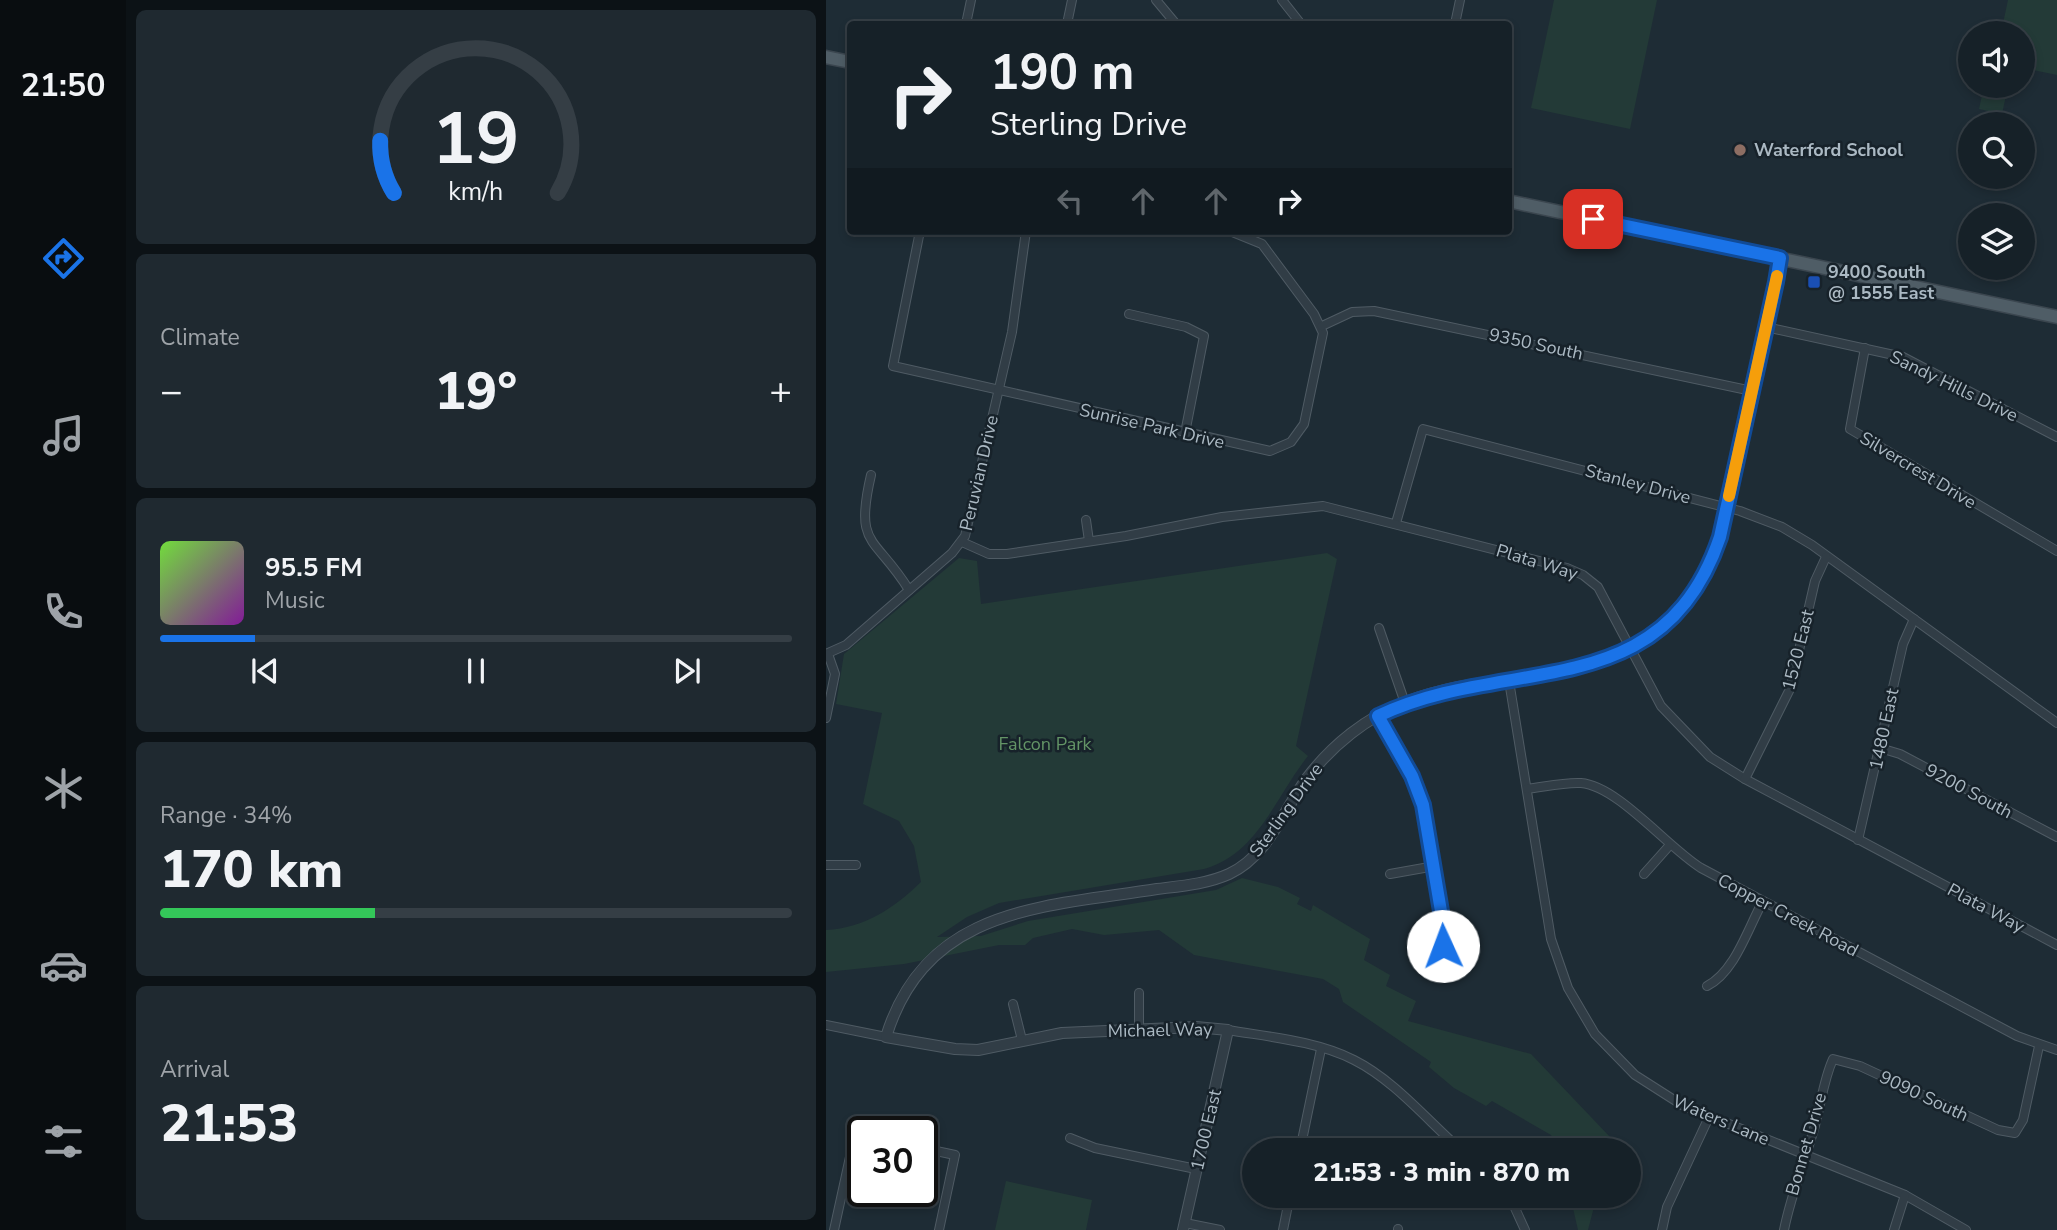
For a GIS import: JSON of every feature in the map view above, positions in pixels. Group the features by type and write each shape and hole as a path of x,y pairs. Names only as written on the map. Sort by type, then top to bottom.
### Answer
{"main road":[{"path":"826,58 847,62"},
{"path":"1512,202 2057,317"}],"street":[{"path":"967,21 971,0"},
{"path":"1068,21 1072,0"},
{"path":"1156,0 1174,21"},
{"path":"1282,0 1299,21"},
{"path":"1456,21 1460,0"},
{"name":"Sunrise Park Drive","path":"919,235 893,366 998,391 1270,450 1292,442 1299,434 1307,414 1323,341 1321,326"},
{"name":"Peruvian Drive","path":"827,654 846,645 962,542 969,527 1012,332 1025,235"},
{"path":"1240,235 1262,244 1321,326"},
{"name":"Sterling Drive","path":"886,1037 902,1001 922,971 944,948 974,928 1010,914 1206,882 1239,869 1264,845 1320,764 1348,737 1378,716 1405,703 1442,692 1584,667 1631,649 1668,621 1693,593 1713,556 1727,507 1780,258"},
{"name":"9350 South","path":"1321,326 1352,312 1374,311 1752,391"},
{"path":"1129,314 1186,327 1204,336 1185,433"},
{"name":"Sandy Hills Drive","path":"1766,327 1903,357 2057,437"},
{"name":"Silvercrest Drive","path":"1865,348 1850,429 2057,551"},
{"name":"Stanley Drive","path":"1396,523 1423,429 1727,507 1782,527 2057,723"},
{"path":"871,475 863,511 866,532 909,590"},
{"name":"Plata Way","path":"962,542 978,551 998,555 1222,517 1310,506 1345,509 1557,565 1583,575 1598,587 1609,603 1649,687 1679,727 1710,757 1745,779 2057,946"},
{"path":"1086,520 1089,541"},
{"name":"1520 East","path":"1745,779 1790,689 1815,581 1826,557"},
{"name":"1480 East","path":"1858,840 1903,644 1914,619"},
{"path":"1379,628 1405,703"},
{"path":"826,718 835,674 827,654"},
{"name":"Waters Lane","path":"1509,681 1551,939 1558,964 1580,1011 1595,1034 1635,1075 1670,1098 1709,1117 1905,1195 1966,1230"},
{"path":"1378,716 1412,776 1423,805 1444,929 1443,946 1437,958"},
{"name":"9200 South","path":"1880,748 1900,754 2057,837"},
{"name":"Copper Creek Road","path":"1527,789 1573,783 1594,786 1616,798 1670,846 1701,868 2039,1046 2057,1050"},
{"path":"1644,874 1670,846"},
{"path":"826,865 856,865"},
{"path":"1390,874 1435,866"},
{"path":"1707,986 1717,981 1727,970 1763,901"},
{"path":"1139,993 1139,1028"},
{"path":"1013,1003 1022,1040"},
{"name":"Michael Way","path":"826,1025 955,1049 978,1050 1062,1033 1139,1028 1196,1027 1228,1030 1321,1049 1368,1068 1447,1138"},
{"name":"1700 East","path":"1184,1226 1228,1030"},
{"name":"9090 South","path":"1833,1059 1860,1066 1998,1130 2015,1133 2023,1120 2039,1046"},
{"path":"1302,1138 1321,1049"},
{"name":"Bonnet Drive","path":"1784,1230 1833,1059"},
{"path":"1662,1230 1667,1207 1709,1117"},
{"path":"1070,1138 1094,1148 1196,1169"},
{"path":"938,1151 955,1155 939,1230"},
{"path":"834,1230 847,1181"},
{"path":"1894,1230 1905,1195"},
{"path":"1283,1230 1287,1208"},
{"path":"1515,1208 1525,1230"},
{"path":"1184,1226 1220,1230"}],"green space":[{"path":"1554,0 1657,0 1630,129 1531,108"},
{"path":"2008,0 2057,0 2057,75 2035,70 2035,21 2004,21"},
{"path":"1981,98 2005,98 2002,112 1979,109"},
{"name":"Falcon Park","path":"1327,553 1337,559 1296,746 1308,756 1264,822 1238,851 1223,862 1204,869 999,903 967,917 937,937 981,936 1028,921 1216,890 1242,878 1278,887 1300,898 1297,904 1311,911 1313,905 1370,939 1364,960 1390,975 1386,986 1416,1001 1408,1021 1531,1054 1610,1138 1553,1138 1492,1101 1486,1106 1454,1088 1429,1067 1431,1062 1343,1002 1339,989 1323,979 1194,955 1159,930 1104,935 1072,929 1033,938 1025,945 999,945 904,964 826,972 826,930 854,925 878,915 921,882 914,846 899,821 863,804 882,713 836,704 844,654 959,558 977,561 981,604"},
{"path":"1006,1181 1092,1200 1086,1230 995,1230"},
{"path":"1573,1208 1594,1208 1588,1230 1578,1230"}],"slow traffic":[{"path":"1729,496 1777,276"}],"place":[{"name":"Waterford School","path":"1740,150"},
{"name":"9400 South @ 1555 East","path":"1814,282"}],"route":[{"path":"1443,946 1444,929 1423,805 1412,776 1378,716 1405,703 1442,692 1547,675 1603,661 1639,644 1681,608 1704,575 1720,537 1776,282 1780,258 1593,219"}]}
